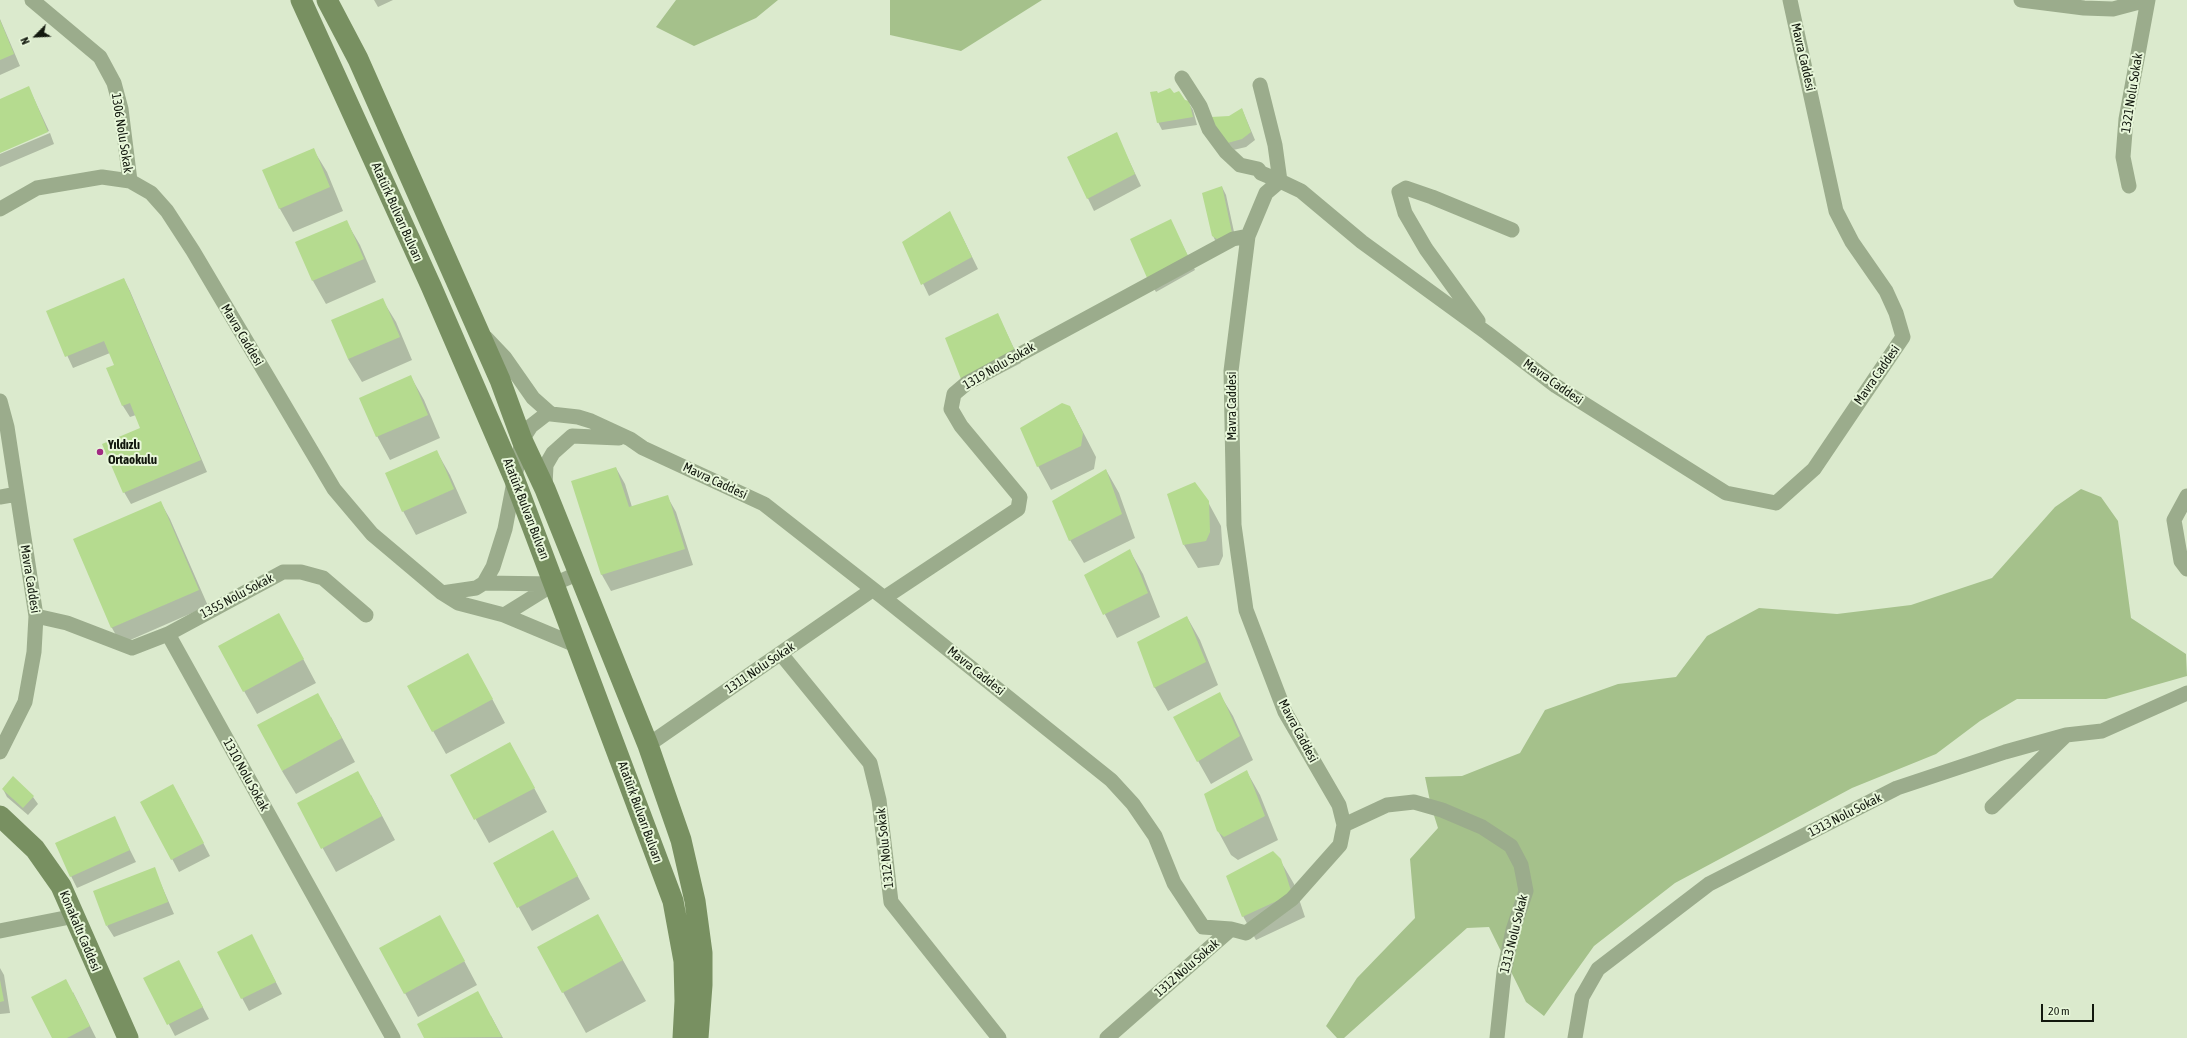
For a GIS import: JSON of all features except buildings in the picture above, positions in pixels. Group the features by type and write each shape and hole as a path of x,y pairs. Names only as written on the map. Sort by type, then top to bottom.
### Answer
{"street":[{"name":"1306 Nolu Sokak","path":"32,0 100,57 114,83 121,109 130,181"},
{"name":"Atatürk Bulvarı Bulvarı","path":"301,0 431,286 514,478 673,901 684,961 685,1001 683,1038"},
{"name":"Atatürk Bulvarı Bulvarı","path":"327,0 358,59 500,380 522,440 545,489 648,744 681,840 696,901 702,953 702,985 698,1038"},
{"name":"Mavra Caddesi","path":"552,414 591,420 630,439 643,448 764,504 1111,780 1134,804 1155,836 1174,882 1203,927 1231,929 1246,933 1292,899 1340,845 1344,825 1339,805 1285,712 1246,610 1234,525 1231,371 1248,236 1266,193 1280,181 1301,191 1362,242 1487,333 1556,386 1726,493 1776,503 1814,469 1903,337 1896,313 1886,291 1852,242 1836,211 1790,0"},
{"path":"2021,0 2084,8 2113,9 2148,0"},
{"name":"1321 Nolu Sokak","path":"2129,186 2123,157 2126,120 2148,0"},
{"path":"1182,78 1200,106 1209,129 1226,152 1240,165 1258,169 1261,173 1280,181"},
{"path":"1260,85 1275,145 1280,181"},
{"name":"Mavra Caddesi","path":"0,209 37,188 102,177 130,181 151,193 167,211 334,489 372,534 442,593 468,607 504,615 578,646"},
{"path":"1487,333 1426,249 1405,213 1399,192 1406,188 1432,197 1512,230"},
{"name":"1319 Nolu Sokak","path":"878,594 1018,509 1020,497 961,426 951,409 954,394 967,383 1233,239 1248,236"},
{"path":"478,330 505,358 533,398 552,414"},
{"name":"Mavra Caddesi","path":"0,401 7,427 36,616 34,652 25,702 0,752"},
{"path":"484,583 499,552 505,529 522,440 540,418 548,412 552,414"},
{"name":"Mavra Caddesi","path":"545,489 546,465 553,453 572,436 602,436 630,439"},
{"path":"0,497 17,494"},
{"path":"2187,496 2174,520 2181,561 2187,569"},
{"name":"1355 Nolu Sokak","path":"168,634 283,572 301,572 323,578 366,615"},
{"path":"504,615 554,584 579,573"},
{"path":"442,593 468,591 484,583 554,584"},
{"name":"1311 Nolu Sokak","path":"648,744 781,654 878,594"},
{"path":"36,616 66,623 132,648 168,634"},
{"name":"1310 Nolu Sokak","path":"168,634 393,1038"},
{"name":"1312 Nolu Sokak","path":"781,654 870,763 879,800 891,902 999,1038"},
{"name":"1313 Nolu Sokak","path":"1575,1038 1582,997 1598,969 1710,884 1897,788 2004,752 2066,736 2102,732 2187,693"},
{"path":"1992,807 2066,736"},
{"name":"1313 Nolu Sokak","path":"1344,825 1387,806 1414,802 1442,810 1482,827 1511,846 1521,864 1526,891 1513,930 1505,965 1497,1038"},
{"name":"Konakaltı Caddesi","path":"0,816 35,849 61,886 76,916 96,969 128,1038"},
{"path":"0,931 76,916"},
{"name":"1312 Nolu Sokak","path":"1107,1038 1231,929"}],"green space":[{"path":"676,0 778,0 756,18 694,46 656,27"},
{"path":"890,0 1042,0 961,51 890,35"},
{"path":"2081,489 2101,497 2118,521 2131,618 2186,654 2187,676 2106,699 2017,699 1980,721 1936,754 1852,788 1675,883 1594,946 1544,1016 1526,1002 1489,927 1467,928 1344,1038 1337,1038 1326,1026 1357,978 1415,918 1410,859 1438,828 1431,806 1425,777 1462,776 1520,753 1545,710 1618,684 1676,677 1707,636 1759,608 1837,614 1911,605 1992,578 2055,507"}],"place":[{"name":"Yıldızlı Ortaokulu","path":"100,452"}]}
